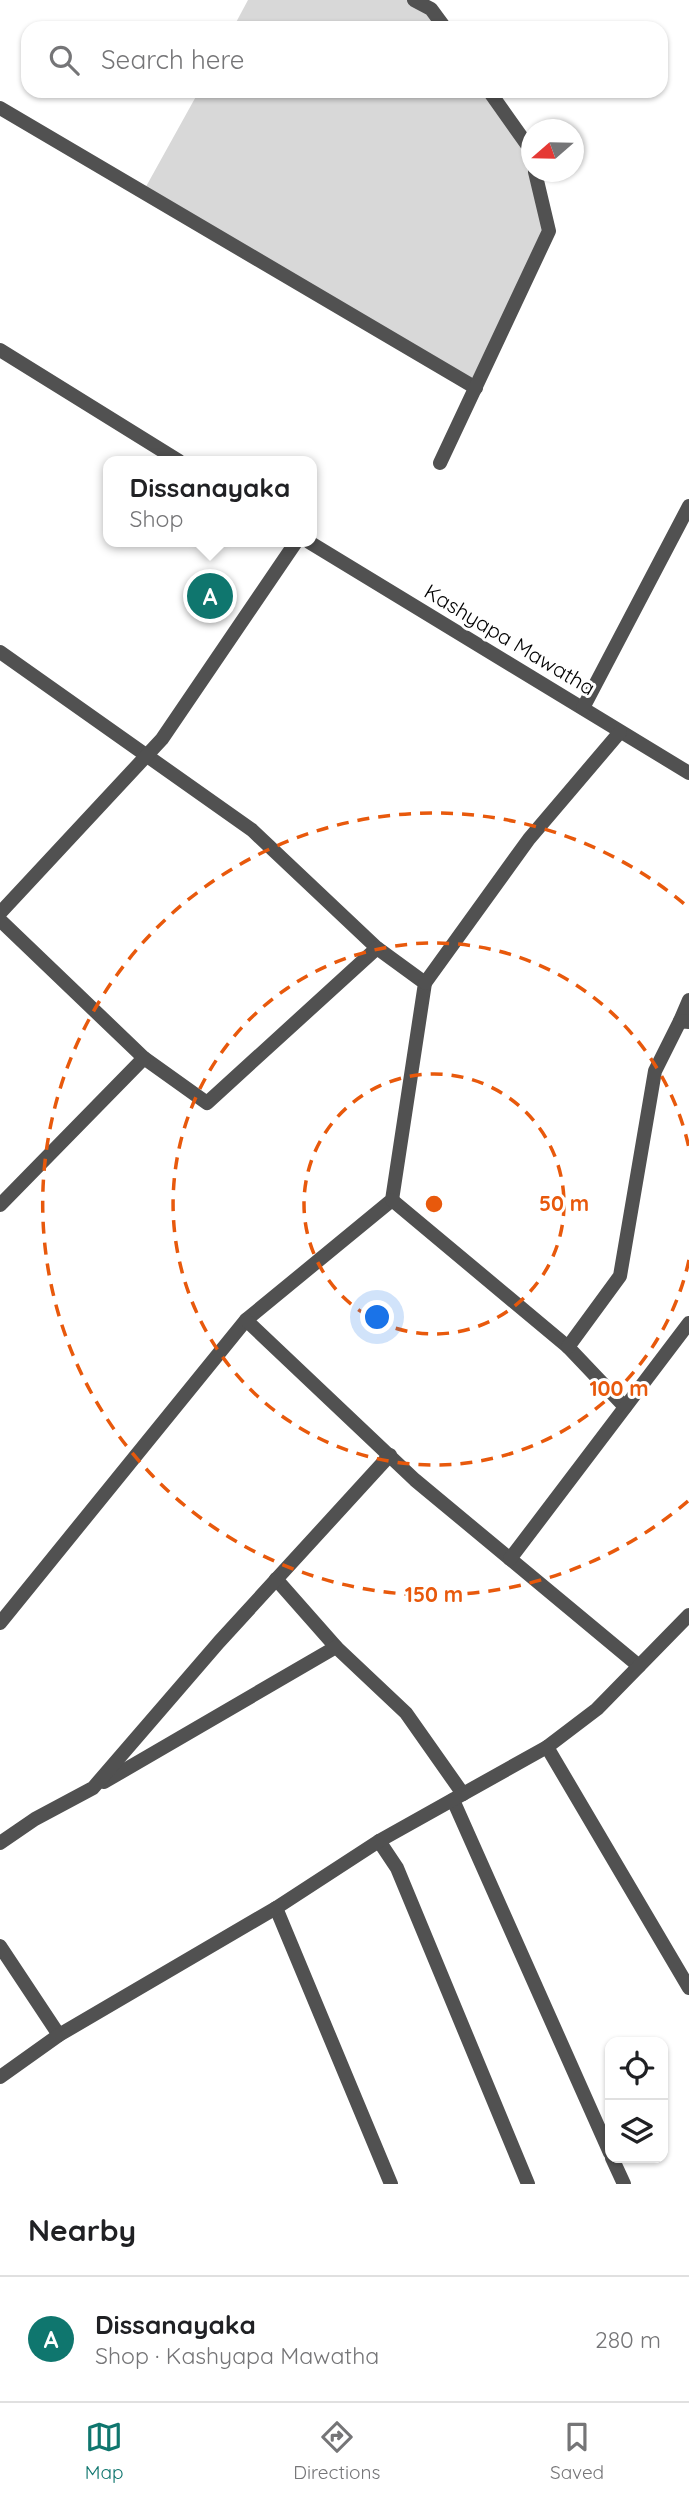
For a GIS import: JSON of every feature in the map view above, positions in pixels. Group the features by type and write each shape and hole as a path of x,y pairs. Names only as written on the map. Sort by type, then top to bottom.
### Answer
{"street":[{"path":"414,0 431,9 440,21"},
{"path":"494,98 521,136"},
{"path":"0,108 476,388"},
{"path":"440,463 550,231 538,182"},
{"path":"0,351 171,456"},
{"path":"583,708 689,506"},
{"path":"0,913 162,739 293,547"},
{"name":"Kashyapa Mawatha","path":"317,547 689,773"},
{"path":"0,653 252,830 377,948 425,983"},
{"path":"0,1623 246,1320 392,1200 425,983 529,839 620,732"},
{"path":"0,920 144,1059 207,1102 377,948"},
{"path":"568,1348 620,1276 654,1071 685,1021 689,1000"},
{"path":"0,1205 144,1059"},
{"path":"392,1200 568,1348 625,1407"},
{"path":"246,1320 415,1480 639,1666"},
{"path":"510,1559 689,1323"},
{"path":"93,1788 219,1642 390,1455"},
{"path":"276,1579 336,1647 406,1713 458,1797 605,2141"},
{"path":"0,2077 60,2035 276,1908 379,1841 547,1747 597,1709 689,1615"},
{"path":"0,1843 35,1819 336,1647"},
{"path":"547,1747 689,1988"},
{"path":"379,1841 397,1868 528,2184"},
{"path":"276,1908 391,2184"},
{"path":"0,1946 60,2035"},
{"path":"615,2163 624,2184"}],"shaded area":[{"path":"248,0 414,0 437,21 237,21"},
{"path":"195,98 493,98 521,143 521,182 535,182 549,231 476,388 143,192"}],"place":[{"name":"Dissanayaka","path":"210,596"}]}
